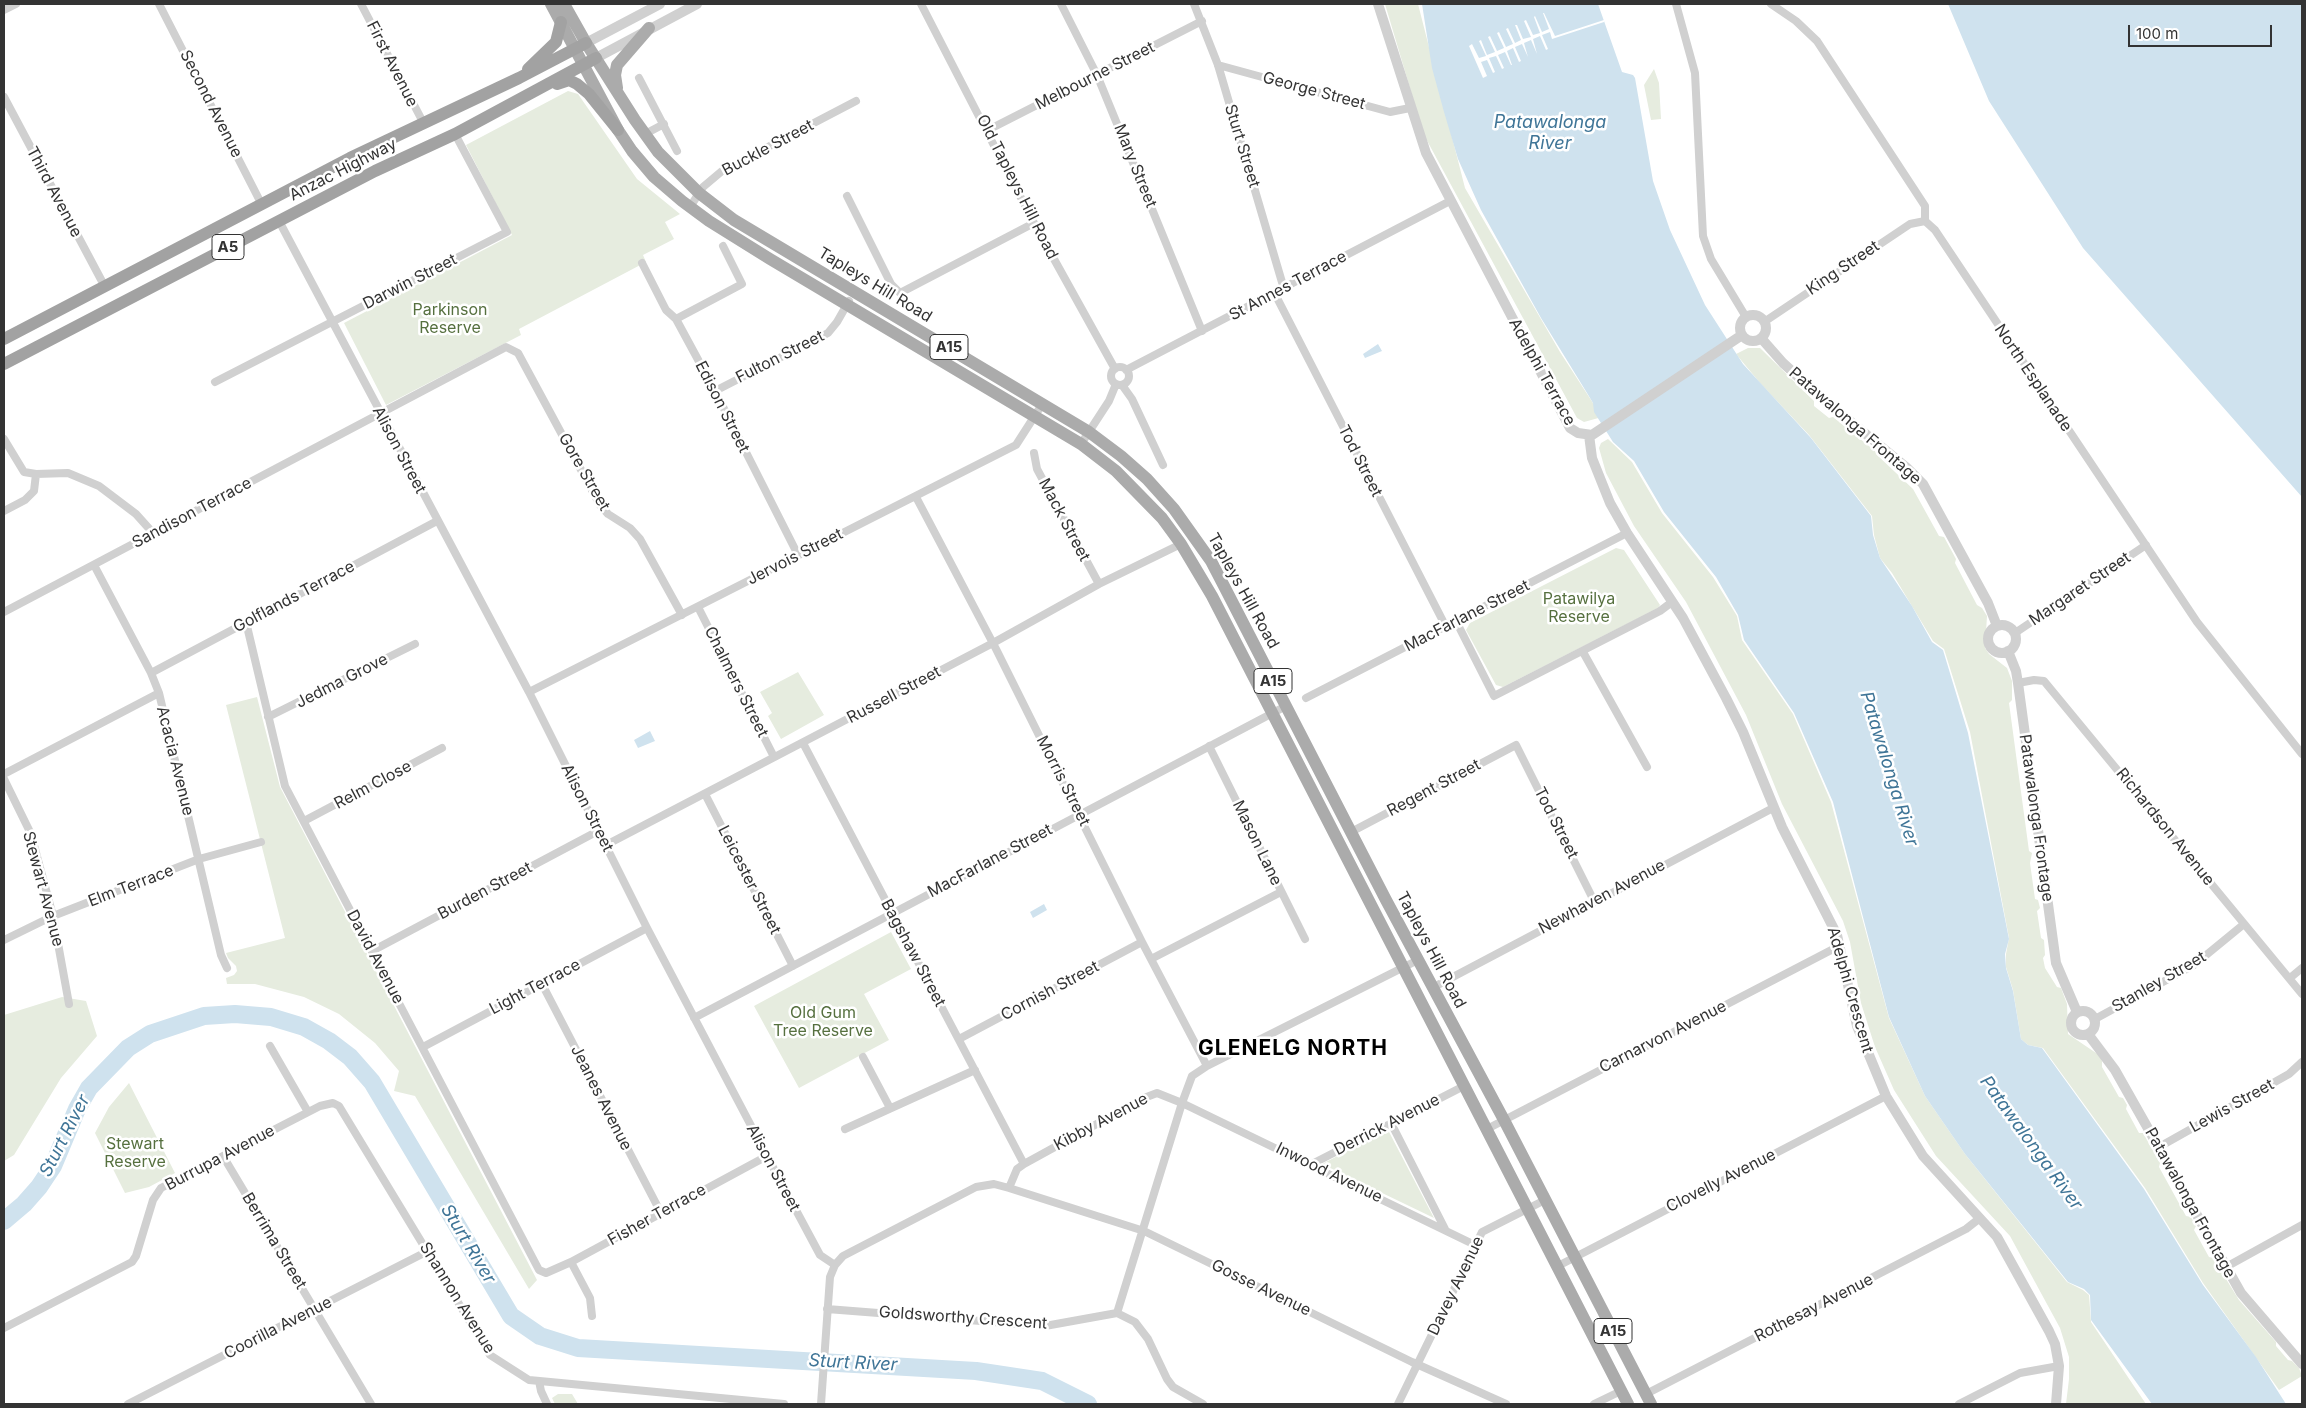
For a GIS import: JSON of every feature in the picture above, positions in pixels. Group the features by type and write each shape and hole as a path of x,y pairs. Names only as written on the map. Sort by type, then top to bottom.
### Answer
{"highway":[{"path":"520,78 556,42 561,22"},
{"name":"Anzac Highway","path":"4,339 350,158 520,78 580,46"},
{"name":"Anzac Highway","path":"4,364 375,171 455,134 540,90 596,58"},
{"path":"540,90 569,80 577,84 589,94 618,130"},
{"path":"350,158 351,164 358,172 375,171"},
{"path":"331,168 339,170 344,175 348,181 346,186"},
{"path":"190,242 193,253 197,256 210,256"},
{"path":"173,251 179,253 184,260 185,270"}],"main road":[{"name":"A15","path":"551,4 561,22 580,46 596,58"},
{"name":"A15","path":"564,4 580,46 584,65"},
{"path":"618,90 615,75 618,65 649,28"},
{"name":"Tapleys Hill Road","path":"596,58 658,152 699,193 734,220 1089,432 1121,456 1147,479 1174,509 1195,538 1224,586 1432,988 1504,1120 1649,1399"},
{"name":"Tapleys Hill Road","path":"584,65 618,130 654,177 690,207 709,222 1081,444 1116,471 1141,496 1181,544 1212,596 1487,1129 1526,1210 1628,1404"}],"street":[{"path":"4,10 16,4"},
{"name":"Second Avenue","path":"159,4 262,204"},
{"name":"First Avenue","path":"361,4 424,124"},
{"name":"Anzac Highway","path":"580,46 658,4"},
{"name":"Anzac Highway","path":"596,58 697,4"},
{"name":"Old Tapleys Hill Road","path":"921,4 988,130 1034,223 1115,369"},
{"name":"Mary Street","path":"1061,4 1097,74 1202,331"},
{"name":"Sturt Street","path":"1194,4 1218,65 1284,289"},
{"name":"Adelphi Terrace","path":"1378,4 1426,153 1450,201 1570,428 1578,433 1589,435 1592,458 1599,478 1627,533 1683,618 1736,719"},
{"path":"1676,4 1695,73 1703,236 1711,259 1746,317"},
{"name":"North Esplanade","path":"1771,4 1783,7 1817,41 1925,206 1925,220 1935,230 2209,638 2302,754"},
{"name":"Melbourne Street","path":"988,130 1202,21"},
{"name":"George Street","path":"1218,65 1390,112 1410,108"},
{"path":"639,78 678,151"},
{"name":"Third Avenue","path":"4,97 105,287"},
{"name":"Buckle Street","path":"690,207 699,193 722,171 856,102"},
{"path":"646,134 664,124"},
{"name":"Darwin Street","path":"214,382 507,232 455,134"},
{"path":"846,196 892,284 900,293 1034,223"},
{"name":"St Annes Terrace","path":"1126,370 1275,294 1450,201"},
{"name":"King Street","path":"1764,322 1910,224 1925,220"},
{"name":"Alison Street","path":"278,222 529,692 598,831 767,1156 820,1255 835,1265"},
{"path":"676,319 742,284 723,246"},
{"name":"Edison Street","path":"642,263 666,310 676,319 715,391 798,555"},
{"name":"Fulton Street","path":"715,391 828,333 837,322 854,291"},
{"name":"Tod Street","path":"1275,294 1446,627"},
{"path":"1589,435 1602,429 1739,337 1753,341 1761,338 1766,330 1764,322 1758,316 1746,317 1740,325 1739,337"},
{"name":"Patawalonga Frontage","path":"1761,338 1783,363 1817,394 1906,467 1923,484 1988,603 1997,626"},
{"name":"Sandison Terrace","path":"4,612 506,347 510,348"},
{"name":"Gore Street","path":"510,348 518,353 600,505 608,514 630,528 640,539 682,615"},
{"path":"1081,444 1119,384 1128,378 1126,370 1119,367 1115,369 1111,376 1119,384 1132,398 1163,465"},
{"name":"Jervois Street","path":"529,692 1016,445 1043,403"},
{"path":"4,439 24,472 36,474 68,473 99,486 136,514 153,533"},
{"name":"Mack Street","path":"1034,453 1037,469 1099,584"},
{"path":"4,511 24,500 34,491 36,474"},
{"name":"Morris Street","path":"916,497 993,643 1142,942 1207,1066"},
{"name":"Golflands Terrace","path":"151,673 438,521"},
{"name":"MacFarlane Street","path":"1306,698 1627,533"},
{"name":"Russell Street","path":"606,845 993,643 1099,584 1181,544"},
{"name":"Margaret Street","path":"2015,633 2146,545"},
{"name":"Acacia Avenue","path":"94,565 151,673 158,693 221,955 227,968"},
{"path":"1456,621 1494,696 1583,652 1660,611 1672,602"},
{"name":"Chalmers Street","path":"698,607 774,758"},
{"name":"David Avenue","path":"246,622 285,786 423,1047 535,1265 538,1270 546,1273"},
{"path":"2005,625 2015,633 2014,645 2008,651 1995,651 1989,645 1988,635 1997,626 2005,625"},
{"name":"Jedma Grove","path":"268,717 415,644"},
{"name":"Patawalonga Frontage","path":"2008,651 2016,671 2018,683 2056,963 2077,1012"},
{"path":"1583,652 1647,767"},
{"name":"Richardson Avenue","path":"2018,683 2034,680 2044,681 2302,994"},
{"path":"4,774 158,693"},
{"name":"MacFarlane Street","path":"694,1018 893,914 1079,813 1286,706"},
{"name":"Adelphi Crescent","path":"1736,719 1773,808 1837,935 1857,1026 1886,1096 1923,1156 2004,1247 2055,1344 2059,1366 2056,1404"},
{"name":"Bagshaw Street","path":"803,742 1024,1164"},
{"name":"Tod Street","path":"1516,745 1594,901"},
{"name":"Regent Street","path":"1351,832 1516,745"},
{"name":"Mason Lane","path":"1210,746 1305,939"},
{"name":"Relm Close","path":"304,821 442,748"},
{"name":"Stewart Avenue","path":"4,779 31,834 53,916 70,1004"},
{"name":"Leicester Street","path":"705,794 793,966"},
{"name":"Newhaven Avenue","path":"1432,988 1773,808"},
{"name":"Burden Street","path":"372,951 598,831"},
{"name":"Elm Terrace","path":"4,940 53,916 199,859 261,842"},
{"path":"1151,959 1281,892"},
{"name":"Stanley Street","path":"2095,1018 2194,965 2244,924"},
{"name":"Light Terrace","path":"423,1047 648,928"},
{"name":"Cornish Street","path":"959,1039 1142,942"},
{"name":"Carnarvon Avenue","path":"1487,1129 1839,946"},
{"path":"1203,1404 1173,1387 1167,1379 1148,1339 1135,1322 1118,1313 1192,1076 1207,1066 1418,960"},
{"path":"2290,978 2302,968"},
{"name":"Jeanes Avenue","path":"542,984 660,1212"},
{"path":"2087,1011 2095,1018 2094,1029 2088,1034 2078,1033 2073,1028 2072,1018 2077,1012 2087,1011"},
{"name":"Patawalonga Frontage","path":"2088,1034 2115,1070 2226,1267 2252,1308 2302,1364"},
{"path":"270,1046 308,1112"},
{"path":"863,1057 890,1108"},
{"name":"Lewis Street","path":"2159,1147 2289,1074 2302,1062"},
{"path":"845,1129 953,1082 975,1070"},
{"name":"Derrick Avenue","path":"1310,1165 1464,1086"},
{"name":"Kibby Avenue","path":"1009,1188 1017,1170 1024,1164 1156,1093 1182,1103"},
{"name":"Clovelly Avenue","path":"1556,1266 1886,1096"},
{"name":"Burrupa Avenue","path":"4,1328 132,1262 136,1256 156,1194 161,1188 327,1103 339,1106 342,1111"},
{"name":"Inwood Avenue","path":"1182,1103 1475,1245"},
{"name":"Shannon Avenue","path":"342,1111 490,1354 529,1380 710,1401 784,1404"},
{"path":"1391,1123 1445,1229"},
{"name":"Berrima Street","path":"223,1156 371,1404"},
{"name":"Fisher Terrace","path":"546,1273 571,1262 660,1212 767,1156"},
{"path":"821,1404 830,1277 835,1265 843,1256 976,1187 994,1184 1009,1188"},
{"name":"Gosse Avenue","path":"1009,1188 1144,1231 1418,1364 1506,1404"},
{"name":"Davey Avenue","path":"1398,1404 1482,1232 1545,1200"},
{"name":"Rothesay Avenue","path":"1649,1399 1966,1229 1980,1218"},
{"path":"2226,1267 2302,1225"},
{"name":"Coorilla Avenue","path":"130,1404 428,1251"},
{"path":"571,1262 590,1298 592,1316"},
{"name":"Goldsworthy Crescent","path":"827,1309 1045,1326 1118,1313"},
{"path":"1959,1404 2020,1373 2059,1366"},
{"path":"539,1381 547,1404"},
{"path":"1594,1404 1621,1391"}],"green space":[{"path":"1385,4 1418,4 1465,188 1560,352 1602,417 1584,422 1577,418 1424,135"},
{"path":"1654,69 1659,83 1661,119 1651,120 1644,85"},
{"name":"Parkinson Reserve","path":"568,91 578,94 637,179 680,214 665,222 674,239 643,255 646,262 519,329 521,335 386,405 344,323 512,235 466,145"},
{"path":"1748,348 1760,348 1814,401 1814,406 1829,418 1833,417 1875,451 1913,489 1939,536 1944,537 1977,605 1982,608 1987,616 1985,648 1989,654 2007,668 2012,681 2012,700 2009,703 2029,851 2032,853 2030,863 2035,899 2038,900 2040,908 2037,911 2041,938 2044,940 2045,955 2043,958 2045,968 2057,987 2061,988 2067,1004 2068,1034 2099,1055 2102,1067 2119,1097 2123,1098 2127,1105 2126,1109 2139,1133 2143,1133 2160,1163 2159,1167 2186,1216 2191,1217 2196,1226 2194,1230 2209,1257 2213,1258 2239,1300 2276,1342 2276,1346 2288,1360 2292,1361 2299,1368 2302,1376 2279,1390 2203,1283 2145,1188 2043,1048 2028,1045 2021,1039 2013,990 2006,967 2009,938 1970,732 1944,649 1933,641 1892,573 1880,558 1874,535 1872,516 1809,435 1760,383 1736,354"},
{"path":"1608,439 1632,462 1662,513 1713,577 1737,616 1742,640 1793,714 1831,802 1889,1018 1925,1096 1965,1154 2067,1282 2089,1295 2091,1322 2146,1404 2066,1404 2069,1357 2060,1328 2010,1236 1936,1156 1894,1090 1875,1047 1861,1003 1850,942 1843,921 1782,804 1746,715 1686,602 1634,526 1606,473 1599,448 1601,443"},
{"name":"Patawilya Reserve","path":"1616,548 1624,550 1660,605 1658,608 1503,687 1496,685 1466,630 1470,623"},
{"path":"798,672 824,715 781,739 768,716 772,713 760,692"},
{"path":"257,697 280,787 537,1280 529,1289 415,1096 394,1091 399,1071 375,1043 339,1014 304,997 255,984 227,984 226,978 234,975 237,971 236,966 226,953 285,938 226,705"},
{"name":"Old Gum Tree Reserve","path":"891,932 911,969 864,994 889,1040 799,1088 754,1006"},
{"path":"62,997 86,1001 97,1036 61,1078 14,1155 4,1161 4,1015"},
{"name":"Stewart Reserve","path":"129,1083 175,1173 149,1187 125,1193 95,1133 109,1107"},
{"path":"1388,1130 1434,1218 1322,1164"},
{"path":"558,1394 572,1394 578,1404 555,1404 552,1398"}],"water":[{"name":"Patawalonga River","path":"1422,4 1598,4 1622,72 1633,75 1635,78 1653,181 1670,230 1705,305 1743,364 1811,438 1871,516 1873,535 1880,558 1912,606 1932,642 1943,650 1968,733 2009,939 2005,954 2006,968 2013,991 2021,1039 2028,1045 2042,1048 2144,1189 2203,1285 2256,1357 2286,1404 2152,1404 2091,1320 2090,1295 2084,1289 2068,1282 1965,1154 1925,1096 1889,1017 1833,802 1794,713 1744,640 1738,615 1716,577 1664,512 1634,461 1613,442 1594,412 1593,403 1541,318 1481,210 1458,159 1444,112 1432,68"},
{"path":"1948,4 2302,4 2302,497 2083,248 1989,101"},
{"path":"1378,344 1382,351 1365,358 1363,354"},
{"path":"650,731 655,741 638,748 634,740"},
{"path":"1044,904 1047,910 1033,918 1030,912"}],"pier":[{"path":"1543,13 1555,36 1604,20 1604,22 1552,39 1550,32 1542,35 1548,49 1546,50 1540,36 1533,39 1537,54 1531,40 1524,43 1528,57 1522,44 1515,47 1521,61 1519,62 1513,48 1507,51 1512,65 1505,52 1498,55 1504,68 1502,69 1496,56 1489,58 1495,72 1493,73 1487,60 1481,62 1487,76 1483,78 1469,46 1472,44 1479,58 1486,56 1479,41 1481,40 1487,55 1495,52 1488,37 1490,36 1497,51 1504,48 1497,33 1499,32 1506,47 1513,44 1506,29 1508,28 1515,43 1521,40 1515,25 1517,25 1523,39 1531,37 1524,21 1526,20 1533,35 1540,33 1535,16 1542,32 1549,29"}],"waterway":[{"name":"Sturt River","path":"4,1221 24,1204 39,1187 53,1166 77,1109 89,1088 128,1048 150,1034 204,1016 235,1014 271,1017 304,1027 329,1041 350,1057 372,1082 511,1316 540,1336 578,1348 976,1371 1042,1381 1088,1404"}],"district":[{"name":"GLENELG NORTH","path":"1293,1049"}]}
